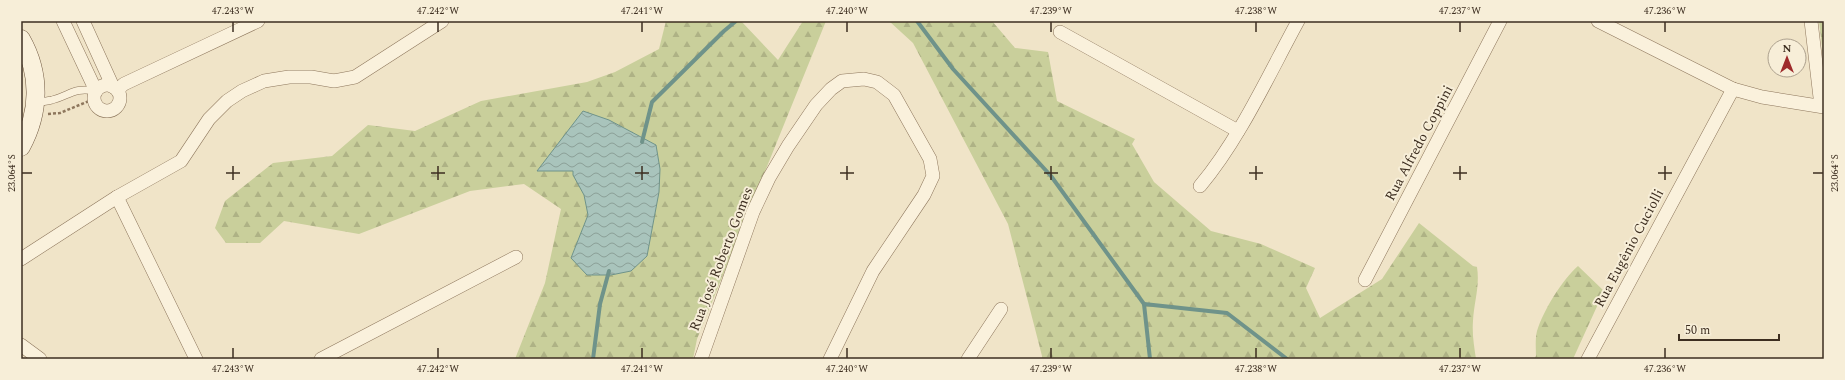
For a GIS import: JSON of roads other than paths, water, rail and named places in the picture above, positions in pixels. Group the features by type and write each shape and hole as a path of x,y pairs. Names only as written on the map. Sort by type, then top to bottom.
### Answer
{"street":[{"path":"63,21 100,109 109,110 114,108 119,100 83,21"},
{"path":"95,96 104,86 115,89 258,21"},
{"path":"21,259 117,197 181,161 209,119 227,101 242,91 264,81 289,77 312,77 334,81 355,77 442,21"},
{"path":"1200,186 1212,172 1238,131 1298,21"},
{"name":"Rua Alfredo Coppini","path":"1366,280 1500,21"},
{"path":"1598,21 1733,89 1762,97 1822,106 1811,21"},
{"path":"1060,32 1238,131"},
{"path":"21,39 31,60 36,76 35,109 21,147"},
{"name":"Rua José Roberto Gomes","path":"701,359 754,212 769,178 803,122 816,105 836,85 848,80 871,80 884,86 894,95 930,158 933,176 924,195 873,271 830,359"},
{"name":"Rua Eugênio Cuciolli","path":"1588,359 1733,89"},
{"path":"117,197 196,359"},
{"path":"321,359 516,257"},
{"path":"968,359 1001,309"},
{"path":"21,345 40,359"}],"lane":[{"path":"35,109 75,90 84,89 95,96"}],"water":[{"path":"583,111 609,120 656,145 660,169 659,192 647,256 631,271 611,275 587,275 571,258 588,215 584,195 573,175 573,171 537,171"}],"waterway":[{"path":"642,142 652,102 736,21"},
{"path":"917,21 953,69 1051,176 1144,304 1150,359"},
{"path":"593,359 600,304 609,271"},
{"path":"1144,304 1227,313 1287,359"}]}
